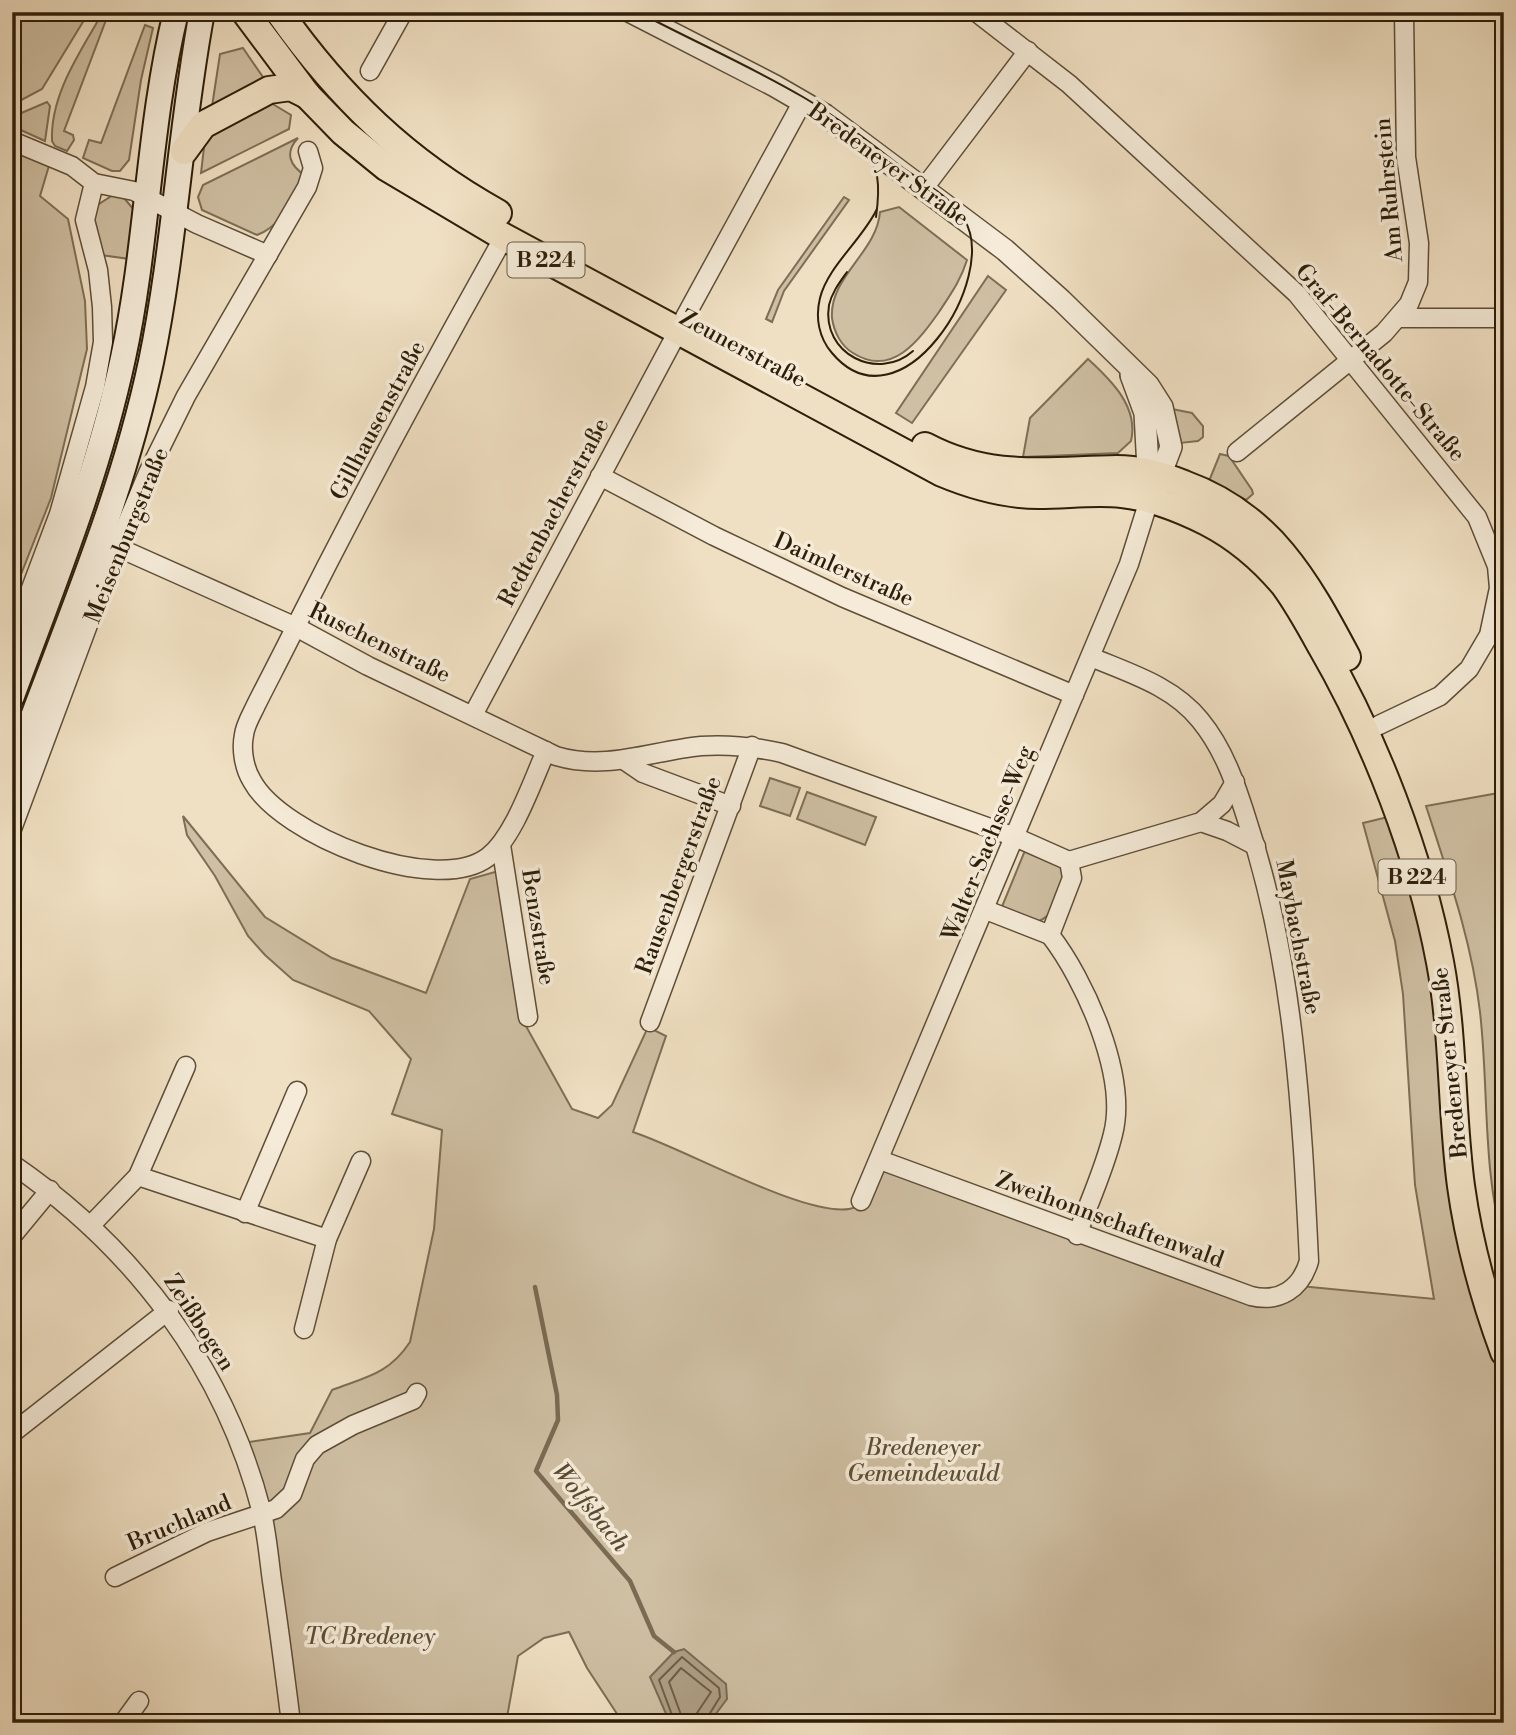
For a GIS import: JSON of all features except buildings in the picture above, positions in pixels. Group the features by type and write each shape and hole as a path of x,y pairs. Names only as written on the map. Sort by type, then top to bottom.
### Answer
{"main road":[{"path":"12,696 94,473 123,357 147,197 161,78 176,12"},
{"name":"Meisenburgstraße","path":"12,773 120,480 150,364 170,264 202,12"},
{"name":"B 224","path":"245,12 307,95"},
{"name":"Zeunerstraße","path":"279,12 317,66 362,112 435,174 681,325 942,474 972,486 1035,495 1119,494 1149,500"},
{"path":"184,151 203,125 258,95 277,87 291,87 307,95"},
{"name":"Zeunerstraße","path":"307,95 349,138 386,167 504,237 938,452 968,464 1018,473 1118,469 1156,474"},
{"name":"Bredeneyer Straße","path":"1156,474 1233,506 1264,531 1286,555 1324,613 1379,725 1415,814 1455,954 1466,1011 1478,1185 1489,1246 1504,1299"},
{"name":"Bredeneyer Straße","path":"1149,500 1210,523 1238,541 1265,564 1285,587 1305,618 1337,673 1363,730 1406,841 1440,960 1448,1014 1463,1197 1471,1248 1504,1352"}],"street":[{"path":"370,71 403,12"},
{"name":"Bredeneyer Straße","path":"631,12 803,101 1006,250 1118,356 1129,372 1145,413 1156,474"},
{"name":"Graf-Bernadotte-Straße","path":"976,12 1028,51 1130,139 1297,294 1477,517 1497,566 1499,588 1489,635 1469,669 1440,696 1379,725"},
{"name":"Am Ruhrstein","path":"1237,452 1352,360 1399,317 1409,304 1418,282 1421,261 1406,157 1404,12"},
{"path":"924,188 1028,51"},
{"name":"Redtenbacherstraße","path":"473,715 803,101"},
{"path":"12,141 72,166 94,183 134,191 268,254"},
{"name":"Meisenburgstraße","path":"12,829 117,547 148,473 186,396 307,187 313,168 308,152"},
{"path":"12,639 59,514 95,387 103,342 102,307 98,270 85,220 94,183"},
{"name":"Gillhausenstraße","path":"501,845 486,859 459,869 396,864 330,842 292,820 260,793 246,767 244,734 296,627 504,237"},
{"path":"1399,317 1504,318"},
{"path":"1149,500 1156,474"},
{"name":"Daimlerstraße","path":"600,476 714,536 842,597 1074,695"},
{"name":"Walter-Sachsse-Weg","path":"861,1200 1091,657 1129,564 1149,500"},
{"name":"Ruschenstraße","path":"117,547 296,627 368,666 546,751 584,762 624,760 701,746 752,746 782,752 1015,837 1069,861"},
{"name":"Maybachstraße","path":"1091,657 1154,684 1183,702 1218,745 1235,782 1266,875 1288,1001 1303,1138 1309,1261"},
{"name":"Rausenbergerstraße","path":"650,1022 752,746"},
{"path":"501,845 546,751"},
{"path":"624,760 643,773 730,806"},
{"path":"1050,934 1072,878 1069,861 1201,822 1222,804 1235,782"},
{"path":"1201,822 1227,831 1256,846"},
{"name":"Benzstraße","path":"501,845 528,1017"},
{"path":"986,910 1050,934 1079,983 1114,1077 1117,1108 1114,1134 1077,1235"},
{"path":"90,1226 138,1176 186,1066"},
{"path":"245,1213 297,1091"},
{"name":"Zweihonnschaftenwald","path":"880,1160 1077,1235 1265,1300 1293,1289 1305,1276 1309,1261"},
{"path":"304,1329 327,1239 361,1161"},
{"name":"Zeißbogen","path":"12,1164 50,1190 134,1268 169,1310 200,1360 246,1459 263,1516 291,1723"},
{"path":"138,1176 327,1239"},
{"path":"12,1236 50,1190"},
{"path":"15,1431 169,1310"},
{"path":"263,1516 285,1503 292,1494 305,1459 317,1445 353,1425 413,1400 417,1393"},
{"name":"Bruchland","path":"116,1577 207,1532 263,1516"},
{"path":"122,1723 139,1701"}],"green space":[{"path":"12,12 89,12 42,89 12,105"},
{"path":"103,12 109,12 64,131 73,135 74,140 67,151 55,146 52,141 56,106 68,74"},
{"path":"145,25 153,28 141,80 129,160 120,171 112,171 83,158 89,140 101,143"},
{"path":"243,48 267,83 211,113 220,54"},
{"path":"47,102 50,106 45,141 12,126 12,117"},
{"path":"271,103 291,115 289,129 201,173 205,139 223,123"},
{"path":"298,138 291,149 291,159 296,168 306,176 281,218 266,231 257,235 202,210 198,197 203,185"},
{"path":"12,142 51,159 40,196 68,219 85,301 87,349 51,498 18,582 12,580"},
{"path":"113,195 124,198 135,211 130,259 101,255 92,222 96,206"},
{"path":"844,197 849,200 784,291 772,322 766,319 778,290"},
{"path":"899,207 967,260 947,300 913,344 892,358 867,360 845,347 839,338 832,318 833,303 845,277 871,240 880,212"},
{"path":"988,276 1006,290 912,423 896,413"},
{"path":"1088,359 1114,385 1127,406 1131,417 1131,441 1118,453 1023,457 1030,418"},
{"path":"1172,409 1192,413 1203,426 1203,437 1198,441 1180,443"},
{"path":"1220,454 1229,456 1252,490 1253,494 1246,500 1209,481"},
{"path":"770,778 800,788 790,816 760,806"},
{"path":"807,792 876,817 865,845 797,819"},
{"path":"1504,792 1504,1246 1492,1188 1483,1041 1476,986 1458,908 1426,806"},
{"name":"Bredeneyer Gemeindewald","path":"183,816 265,917 332,958 426,993 470,879 502,870 522,1019 572,1109 598,1118 612,1105 648,1027 666,1036 633,1132 774,1192 829,1208 849,1209 865,1197 882,1162 1249,1298 1300,1286 1434,1299 1415,1185 1403,994 1395,941 1363,823 1388,817 1425,933 1493,1356 1504,1375 1504,1723 623,1723 587,1668 569,1632 544,1638 518,1656 506,1723 293,1723 242,1443 310,1433 332,1390 385,1368 410,1342 434,1229 442,1130 392,1114 411,1059 369,1011 293,980 265,955 248,936 215,876 187,835"},
{"path":"1026,848 1047,856 1061,866 1064,878 1060,895 1051,911 1046,917 1032,922 1001,909"}],"water":[{"path":"684,1649 726,1684 727,1699 709,1723 670,1723 650,1677 674,1652"}],"waterway":[{"name":"Wolfsbach","path":"535,1287 557,1395 558,1420 536,1471 630,1581 654,1636 674,1652"}],"tram line":[{"path":"638,12 816,105 936,190 964,219 972,245 969,276 956,309 937,338 913,362 887,375 859,373 832,353 821,334 818,320 824,286 877,209"},
{"path":"858,143 866,151 875,168 878,196 876,217"},
{"path":"847,272 834,291 829,305 829,322 834,337 843,349 855,358 884,364 899,360 913,351"}],"park label":[{"name":"TC Bredeney","path":"370,1636"}]}
